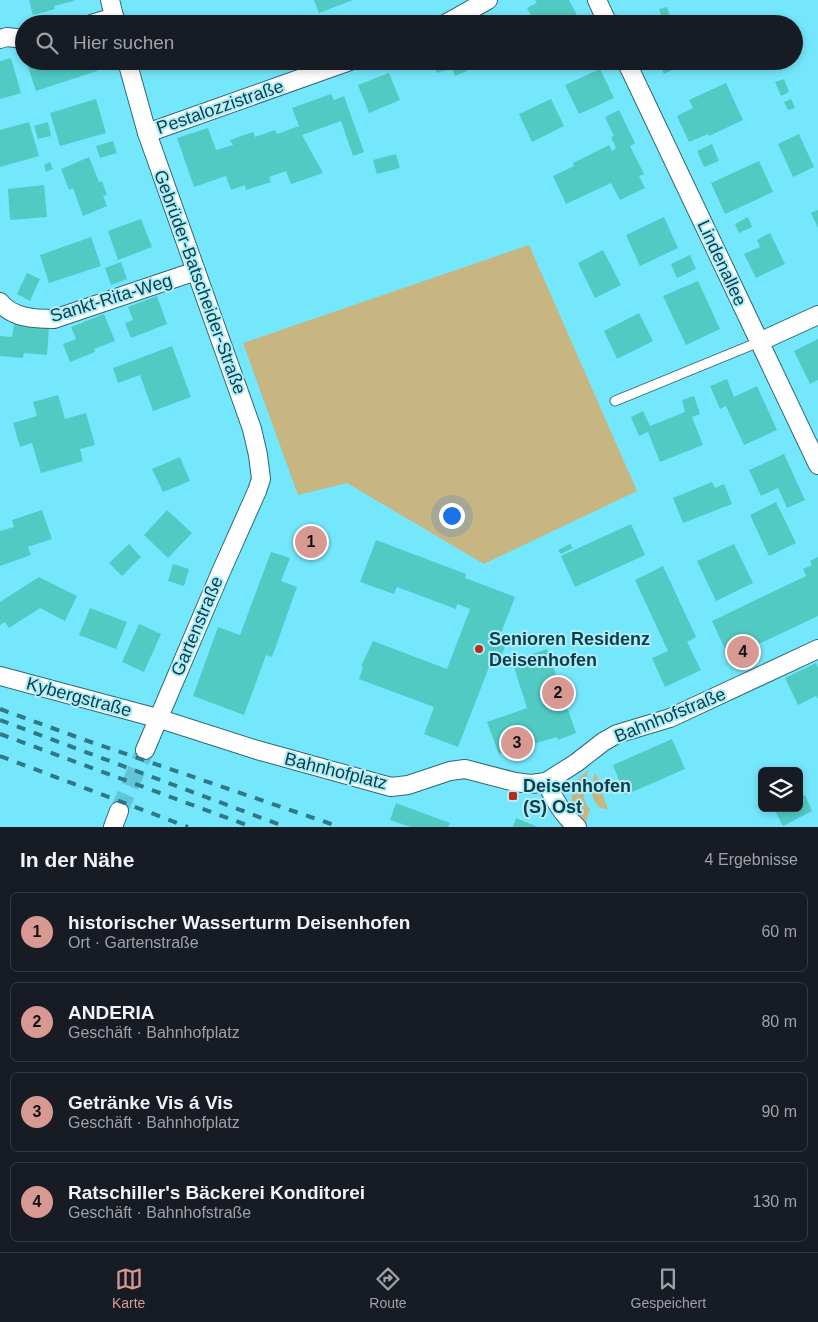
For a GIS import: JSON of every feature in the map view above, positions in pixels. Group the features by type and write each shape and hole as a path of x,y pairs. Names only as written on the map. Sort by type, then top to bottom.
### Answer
{"street":[{"path":"461,15 488,0"},
{"path":"597,0 604,15"},
{"path":"0,39 15,38"},
{"name":"Gebrüder-Batscheider-Straße","path":"130,70 147,133 252,429 261,479 253,504"},
{"name":"Pestalozzistraße","path":"147,133 325,70"},
{"name":"Lindenallee","path":"630,70 818,465"},
{"name":"Sankt-Rita-Weg","path":"0,302 11,311 19,314 35,319 54,319 196,271"},
{"path":"759,342 818,315"},
{"name":"Gartenstraße","path":"145,750 157,718 220,574 253,504"},
{"name":"Bahnhofstraße","path":"546,782 617,734 670,718 818,649"},
{"name":"Kybergstraße","path":"0,676 157,718"},
{"name":"Bahnhofplatz","path":"157,718 257,750 391,787 408,785 450,771 465,769 523,783 546,782"},
{"path":"546,782 553,797 571,822"}],"lane":[{"path":"615,401 759,342"}],"shaded area":[{"path":"529,245 637,491 484,564 347,483 298,495 243,343"},
{"path":"589,770 584,790 585,800 590,810 586,822 575,808 572,794 576,782"},
{"path":"595,773 601,783 599,785 608,809 600,808 592,795 591,787"}],"building":[{"path":"29,0 74,1 54,6 55,9 33,15"},
{"path":"314,0 353,0 319,13"},
{"path":"535,0 569,0 577,15 531,15 527,8 537,3"},
{"path":"667,7 670,15 661,15 659,9"},
{"path":"11,58 21,93 0,99 0,61"},
{"path":"29,70 97,70 97,71 36,91"},
{"path":"452,70 467,70 467,71 455,76"},
{"path":"600,70 614,98 579,114 565,85"},
{"path":"662,70 672,70 664,74"},
{"path":"389,73 400,100 369,113 358,85"},
{"path":"784,79 789,92 781,96 775,82"},
{"path":"726,83 743,120 709,136 708,134 689,142 677,116 693,108 689,100"},
{"path":"331,94 334,100 344,96 364,152 353,156 341,121 302,135 323,173 291,184 286,171 269,177 271,182 246,190 245,185 231,190 226,176 194,187 177,138 208,128 216,150 233,145 230,140 253,132 255,137 275,130 277,134 299,126 292,108"},
{"path":"96,99 106,133 60,146 50,113"},
{"path":"551,99 564,126 532,142 519,114"},
{"path":"791,99 795,108 788,110 784,102"},
{"path":"619,110 635,143 630,146 644,174 639,176 645,188 620,200 611,183 566,204 553,176 574,166 573,163 609,145 612,151 616,148 611,137 614,136 605,117"},
{"path":"29,122 39,156 0,167 0,130"},
{"path":"48,122 51,136 38,139 34,126"},
{"path":"799,134 814,167 793,177 778,144"},
{"path":"113,141 117,153 100,158 96,146"},
{"path":"712,144 719,161 704,167 697,151"},
{"path":"396,154 400,168 377,174 373,160"},
{"path":"89,157 99,182 102,181 107,195 103,196 107,206 83,216 73,188 69,190 61,169"},
{"path":"759,161 773,192 725,214 711,183"},
{"path":"50,162 53,169 46,172 44,165"},
{"path":"44,185 47,217 10,220 8,189"},
{"path":"818,210 818,228 811,213"},
{"path":"664,217 678,248 640,266 626,235"},
{"path":"748,217 752,227 739,233 735,224"},
{"path":"141,219 152,247 118,260 108,231"},
{"path":"770,233 785,264 756,278 744,254 760,247 757,240"},
{"path":"91,237 101,266 49,283 40,255"},
{"path":"603,250 621,285 595,298 578,263"},
{"path":"690,255 696,269 677,278 671,264"},
{"path":"121,262 127,279 111,285 105,268"},
{"path":"27,273 40,279 30,301 17,294"},
{"path":"698,281 720,329 686,345 663,296"},
{"path":"157,296 167,324 131,338 125,323 133,320 128,307"},
{"path":"639,313 653,341 617,359 604,331"},
{"path":"104,314 115,341 94,349 95,352 70,362 63,344 76,339 71,327"},
{"path":"14,324 49,327 47,355 24,353 23,358 0,356 0,336 12,337"},
{"path":"818,339 818,380 810,384 794,351"},
{"path":"172,346 191,397 153,411 140,375 118,383 113,368"},
{"path":"727,379 734,397 757,386 777,430 744,445 726,406 720,409 710,386"},
{"path":"58,395 65,419 86,413 95,445 80,449 83,461 41,473 32,443 20,447 13,423 37,416 33,402"},
{"path":"694,396 700,414 692,417 703,445 660,462 648,432 639,436 631,417 643,411 650,426 685,412 682,400"},
{"path":"784,454 805,500 787,508 778,488 761,496 749,470"},
{"path":"180,457 190,481 163,492 152,469"},
{"path":"712,482 715,488 724,484 732,504 683,523 673,498"},
{"path":"776,502 796,543 769,556 750,515"},
{"path":"42,510 52,539 28,547 31,555 0,566 0,531 14,527 12,520"},
{"path":"167,510 192,533 168,558 144,535"},
{"path":"631,524 645,555 575,587 561,556"},
{"path":"306,534 314,534 319,539 317,550 306,552 301,547 301,539"},
{"name":"Senioren Residenz Deisenhofen","path":"376,540 466,574 465,578 515,597 499,638 507,641 498,664 491,662 458,747 424,734 434,707 359,679 363,667 361,666 373,641 447,669 470,609 457,604 456,609 397,587 394,594 360,582"},
{"path":"129,544 141,557 122,576 109,563"},
{"path":"570,544 573,548 561,554 558,550"},
{"path":"734,544 753,583 716,601 697,561"},
{"path":"271,552 290,558 281,581 297,587 272,657 266,655 244,715 193,696 218,627 240,635"},
{"path":"818,557 818,616 729,658 712,621 806,576 803,569 812,565 810,561"},
{"path":"173,564 189,569 184,586 168,581"},
{"path":"663,566 696,637 687,642 701,670 665,687 652,658 668,651 635,580"},
{"path":"39,577 77,596 65,621 40,608 9,628 5,622 0,625 0,602"},
{"path":"90,608 127,622 116,649 79,635"},
{"path":"139,624 161,634 144,672 122,662"},
{"path":"547,649 576,733 558,740 557,737 499,754 487,722 527,708 512,661"},
{"path":"816,663 818,668 818,699 816,696 798,705 785,678"},
{"path":"672,739 685,769 625,795 613,765"},
{"path":"805,795 812,811 783,826 776,812 803,812 803,796"},
{"path":"396,803 450,823 448,827 411,827 390,820"},
{"path":"516,818 538,827 513,827"}],"tunnel":[{"path":"119,811 145,750"}],"railway":[{"path":"0,709 340,827"},
{"path":"0,720 286,827"},
{"path":"0,734 252,827"},
{"path":"0,756 188,827"}],"place":[{"name":"historischer Wasserturm Deisenhofen","path":"311,542"},
{"name":"Senioren Residenz Deisenhofen","path":"479,649"},
{"name":"Ratschiller's Bäckerei Konditorei","path":"743,652"},
{"name":"ANDERIA","path":"558,693"},
{"name":"Getränke Vis á Vis","path":"517,743"},
{"name":"Deisenhofen (S) Ost","path":"513,796"}]}
